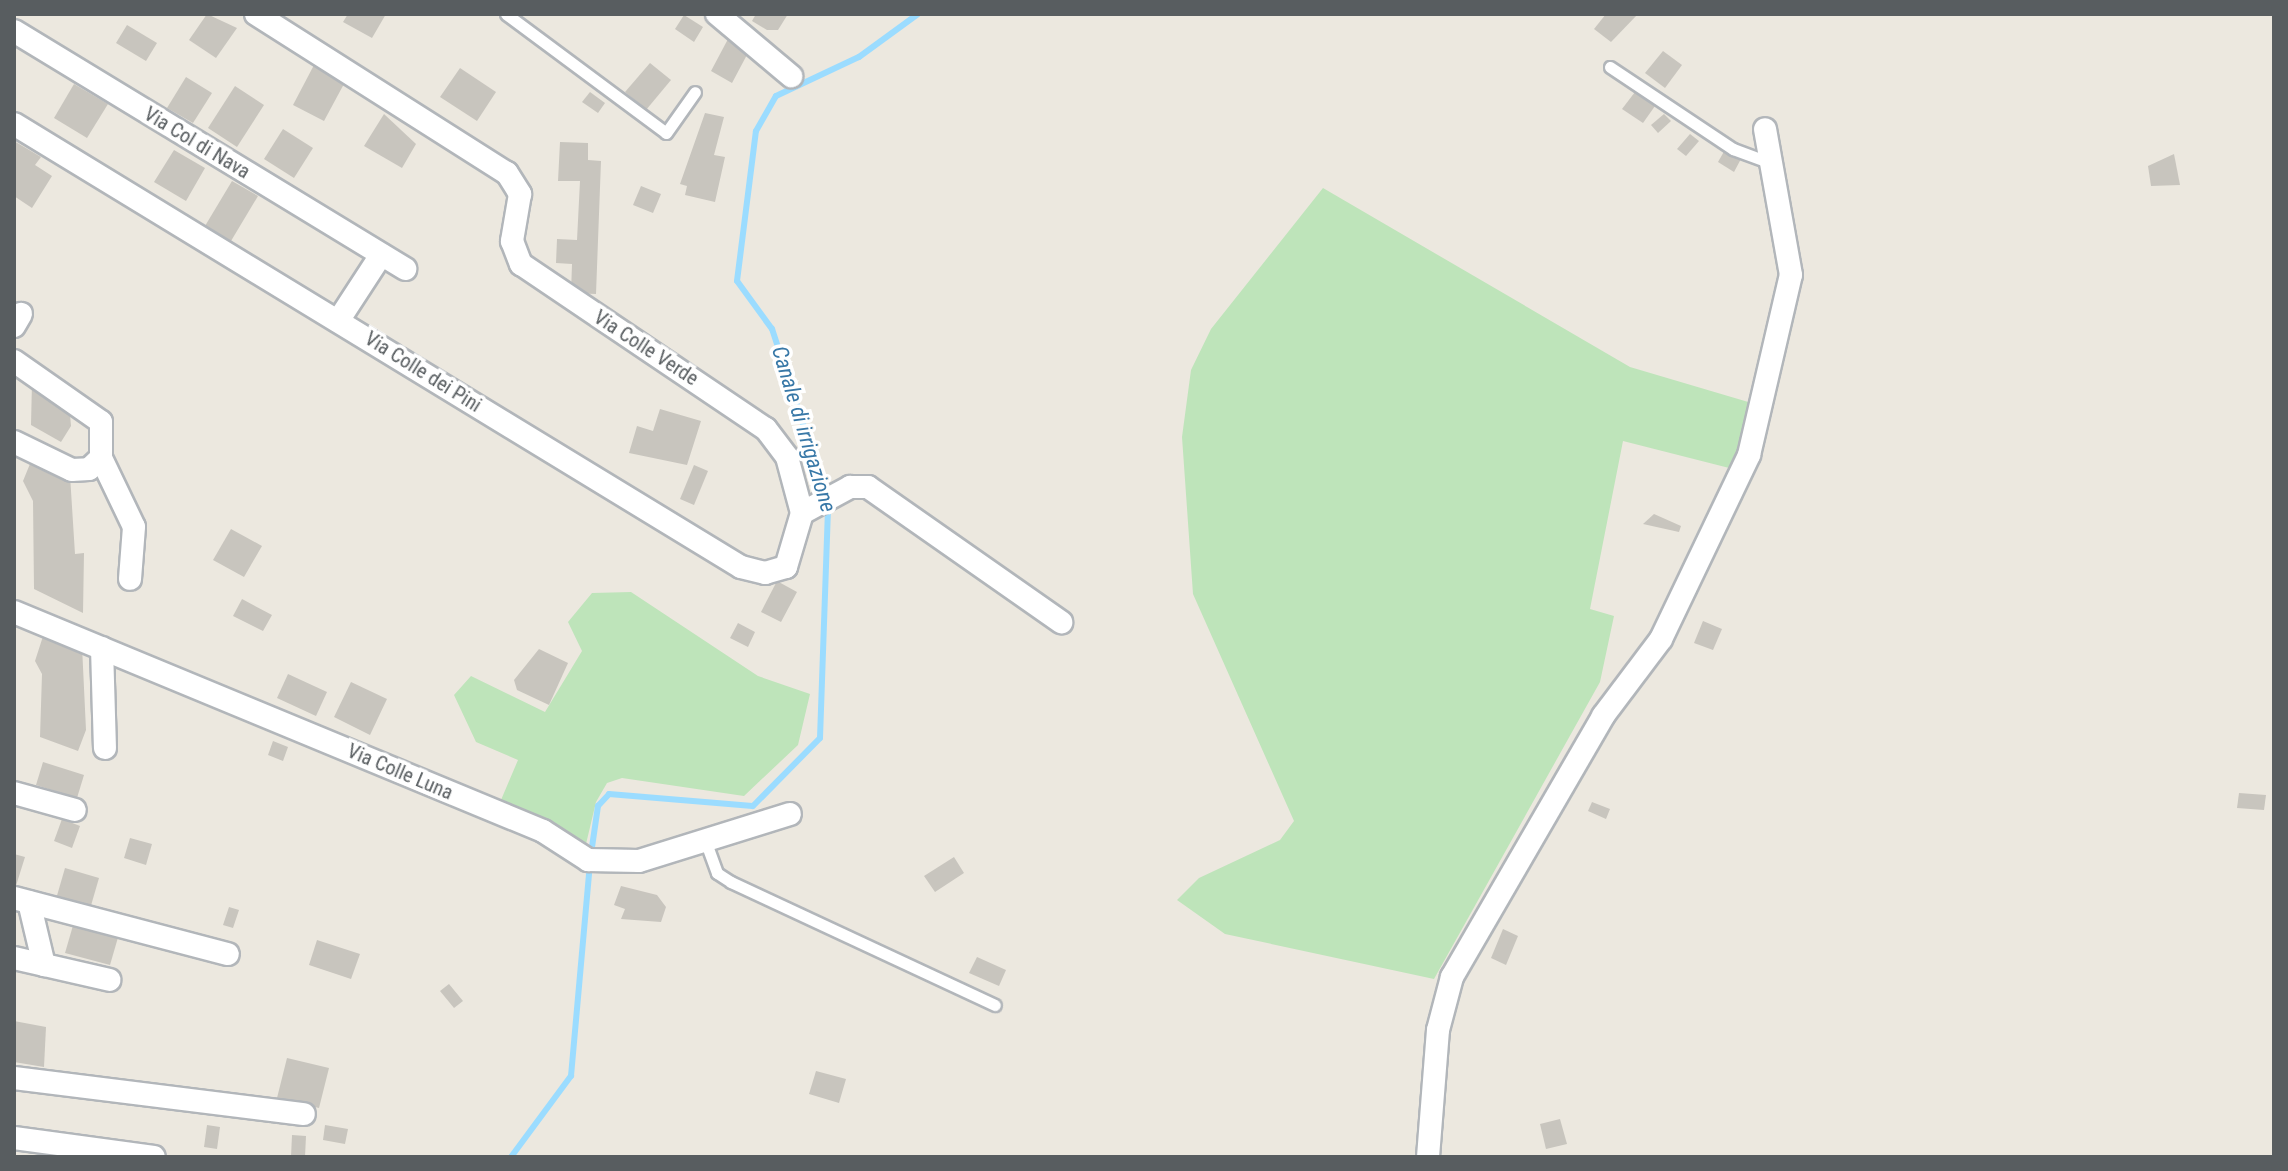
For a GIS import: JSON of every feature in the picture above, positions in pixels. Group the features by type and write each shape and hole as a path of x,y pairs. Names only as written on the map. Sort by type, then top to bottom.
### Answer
{"street":[{"name":"Via Colle Verde","path":"256,14 507,173 520,194 512,241 521,264 766,429 784,450 819,506"},
{"path":"717,14 791,76"},
{"name":"Via Col di Nava","path":"14,31 405,269"},
{"name":"Via Colle dei Pini","path":"14,124 747,570 786,567 819,506"},
{"path":"1428,1157 1438,1030 1452,977 1603,716 1661,639 1744,468 1790,283 1765,129"},
{"path":"338,321 381,255"},
{"path":"14,361 96,414 105,434 101,458 134,527 130,579"},
{"path":"14,442 72,470 89,469 101,458"},
{"path":"819,506 855,486 873,489 1061,622"},
{"name":"Via Colle Luna","path":"14,612 543,831 588,860 633,862 704,837 790,814"},
{"path":"102,648 105,748"},
{"path":"14,793 75,810"},
{"path":"21,900 228,954"},
{"path":"21,900 44,965"},
{"path":"14,958 110,980"},
{"path":"14,1078 304,1114"},
{"path":"14,1138 154,1157"}],"lane":[{"path":"506,14 666,133 695,92"},
{"path":"1610,67 1733,149 1771,163"},
{"path":"704,837 717,873 731,882 995,1005"}],"green space":[{"path":"1323,188 1630,367 1755,404 1741,471 1623,441 1590,609 1614,616 1600,682 1434,979 1225,934 1177,900 1199,878 1280,840 1294,821 1193,594 1182,437 1191,370 1211,329"},
{"path":"631,592 758,676 810,694 798,745 744,796 622,778 607,783 596,802 586,844 501,800 518,760 476,742 454,695 471,676 545,712 582,651 568,622 592,593"}],"building":[{"path":"207,14 237,28 216,58 189,40"},
{"path":"348,14 386,14 372,38 343,22"},
{"path":"756,14 788,14 778,30 767,30 752,21"},
{"path":"1606,14 1638,14 1611,42 1594,29"},
{"path":"684,15 703,27 694,42 675,29"},
{"path":"127,25 157,43 146,61 116,43"},
{"path":"728,39 749,51 732,83 711,71"},
{"path":"1663,51 1682,65 1665,88 1645,73"},
{"path":"650,63 671,80 646,110 625,92"},
{"path":"314,65 345,82 324,121 293,105"},
{"path":"460,68 496,92 477,121 440,97"},
{"path":"186,77 212,93 193,123 167,108"},
{"path":"74,84 108,104 87,138 54,118"},
{"path":"235,86 264,105 237,147 208,128"},
{"path":"590,92 605,103 598,113 582,102"},
{"path":"1635,92 1655,106 1643,123 1622,109"},
{"path":"705,113 724,117 714,155 725,157 715,202 685,195 687,186 680,184"},
{"path":"384,114 416,144 402,168 364,146"},
{"path":"1664,114 1671,121 1658,133 1651,125"},
{"path":"283,129 313,148 294,178 264,159"},
{"path":"1690,134 1699,141 1686,156 1677,149"},
{"path":"14,141 41,157 35,165 52,176 32,208 14,196"},
{"path":"560,142 588,143 588,160 601,161 596,294 571,293 572,264 556,263 557,239 577,240 580,181 558,181"},
{"path":"1726,148 1742,157 1734,172 1718,162"},
{"path":"174,150 205,168 186,201 154,182"},
{"path":"2174,154 2180,185 2151,186 2148,166"},
{"path":"232,181 258,196 231,241 205,226"},
{"path":"641,186 661,194 653,213 633,205"},
{"path":"32,382 69,403 71,426 61,442 31,425"},
{"path":"660,409 701,421 687,465 629,453 637,426 653,431"},
{"path":"32,459 70,475 75,554 84,553 83,613 34,589 33,501 23,481"},
{"path":"694,465 708,471 694,505 680,499"},
{"path":"1654,514 1681,526 1679,532 1643,524"},
{"path":"231,529 262,546 244,577 213,560"},
{"path":"777,581 797,592 781,622 761,612"},
{"path":"242,599 272,615 263,631 233,616"},
{"path":"1703,621 1722,629 1713,650 1694,643"},
{"path":"738,623 755,632 748,647 730,638"},
{"path":"45,630 82,646 86,730 78,751 40,737 42,674 35,661"},
{"path":"539,649 568,663 549,705 517,690 514,680"},
{"path":"288,674 327,692 316,716 277,698"},
{"path":"351,682 387,699 370,735 334,717"},
{"path":"273,741 288,747 283,761 268,755"},
{"path":"43,762 84,775 77,798 36,785"},
{"path":"2239,793 2266,795 2264,810 2237,808"},
{"path":"1592,802 1610,809 1606,819 1588,811"},
{"path":"62,819 80,826 72,848 54,841"},
{"path":"130,838 152,844 146,865 124,858"},
{"path":"14,854 25,857 15,889 14,889"},
{"path":"954,857 964,873 935,892 924,876"},
{"path":"65,868 99,878 90,909 56,899"},
{"path":"621,886 657,895 666,907 661,922 621,919 625,909 614,905"},
{"path":"229,907 239,910 233,928 223,925"},
{"path":"74,922 119,934 110,965 65,953"},
{"path":"1503,929 1518,936 1506,965 1491,958"},
{"path":"317,940 360,954 351,979 309,965"},
{"path":"977,957 1006,970 999,986 969,973"},
{"path":"449,984 463,1001 454,1008 440,991"},
{"path":"14,1021 46,1027 44,1067 14,1062"},
{"path":"287,1058 329,1068 319,1108 277,1098"},
{"path":"816,1071 846,1079 839,1103 809,1094"},
{"path":"1560,1119 1567,1144 1546,1149 1540,1124"},
{"path":"207,1125 220,1127 217,1149 204,1147"},
{"path":"325,1125 348,1129 345,1144 323,1140"},
{"path":"292,1135 306,1136 305,1157 291,1157"}],"waterway":[{"name":"Canale di irrigazione","path":"826,494 772,329 737,281 756,131 776,96 859,57 918,14"},
{"name":"Canale di irrigazione","path":"591,854 598,806 609,794 753,806 820,738 828,505"},
{"path":"511,1157 571,1076 590,863"}]}
